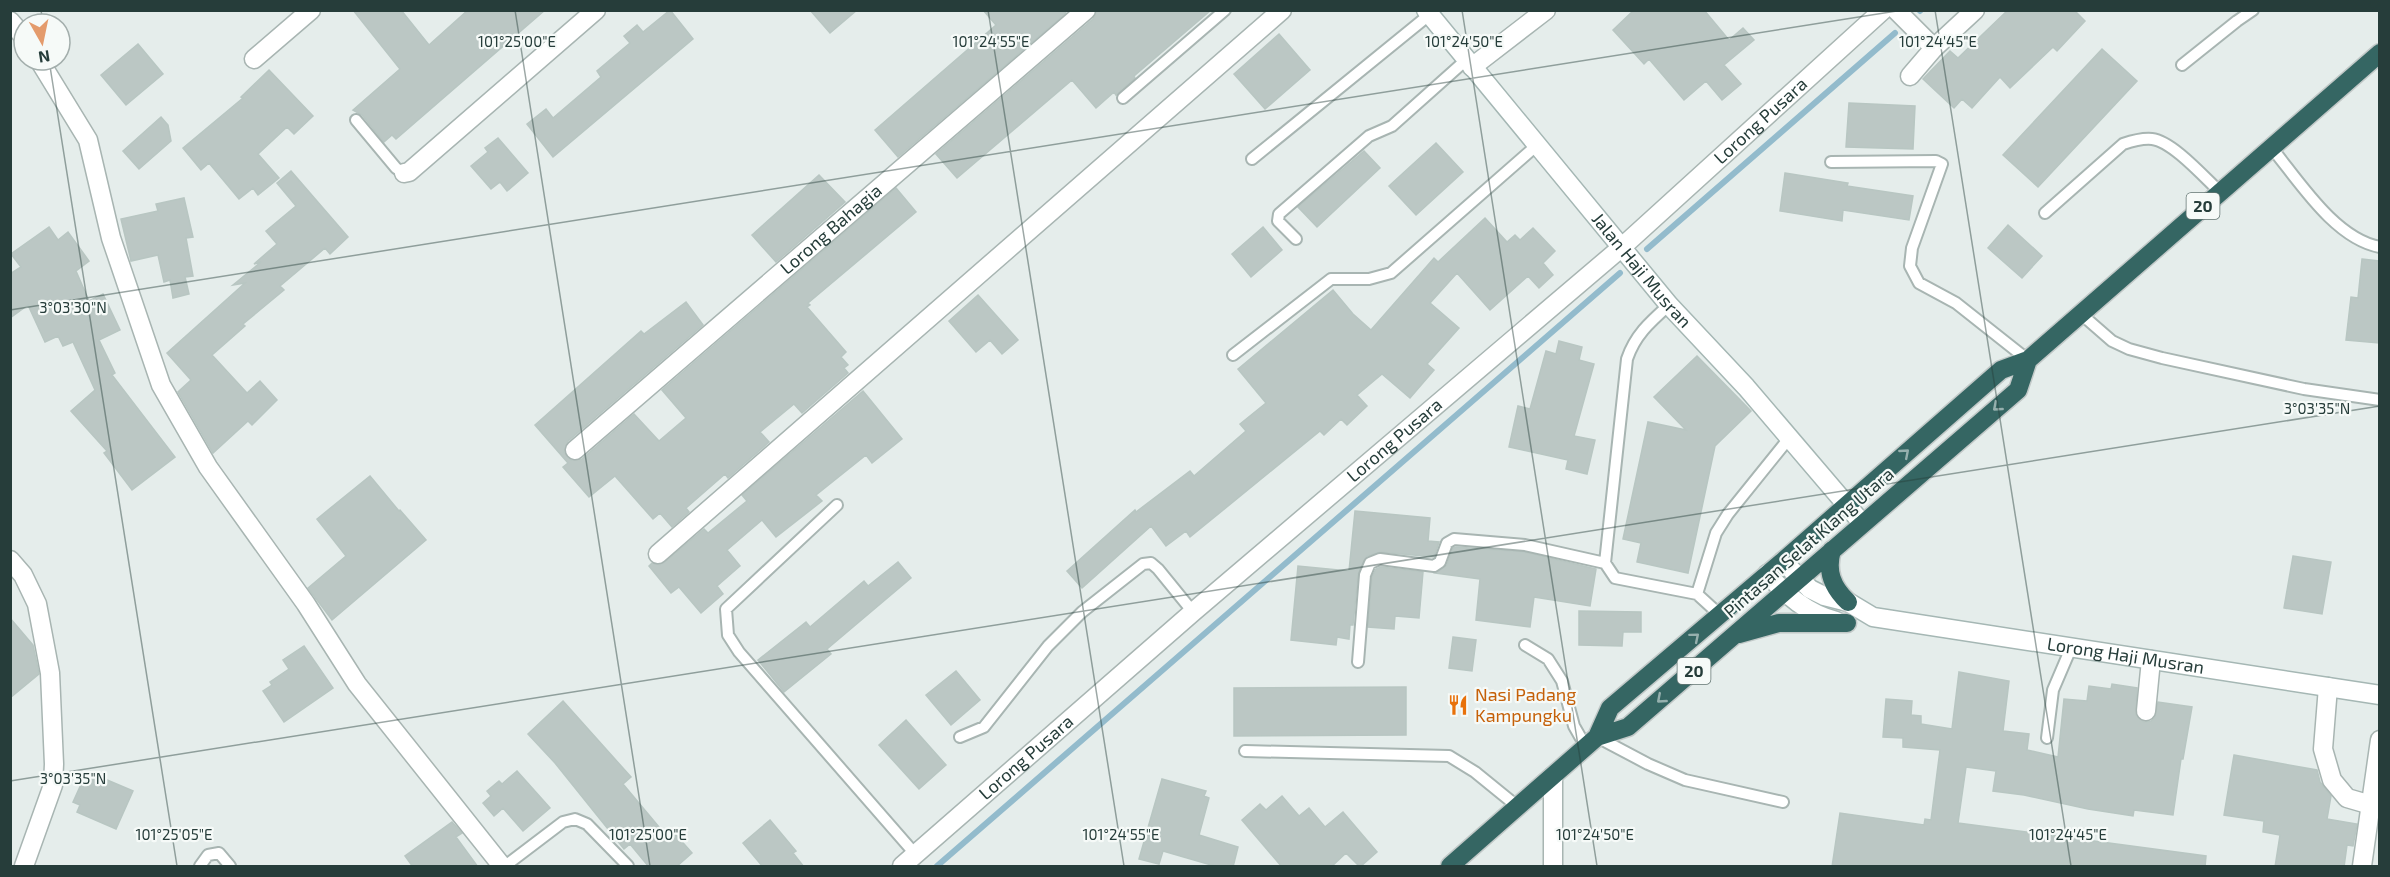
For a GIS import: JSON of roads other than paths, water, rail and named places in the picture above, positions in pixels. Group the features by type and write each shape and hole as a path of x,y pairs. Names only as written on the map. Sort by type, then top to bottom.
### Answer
{"highway":[{"name":"Pintasan Selat Klang Utara","path":"1450,867 1591,742 1610,708 1783,561 2001,370 2028,360 2379,53"},
{"name":"Pintasan Selat Klang Utara","path":"1591,742 1628,727 2018,390 2028,360"},
{"path":"1832,550 1828,563 1830,577 1840,595 1848,602"},
{"path":"1736,635 1779,624 1847,623"}],"street":[{"path":"254,59 311,10"},
{"path":"404,172 409,172 596,10"},
{"name":"Lorong Bahagia","path":"575,450 1086,10"},
{"path":"658,554 1282,10"},
{"path":"1464,66 1546,10"},
{"path":"1896,10 1934,48"},
{"path":"1910,76 1934,48 1975,10"},
{"name":"Jalan Haji Musran","path":"1427,13 1464,66 1536,146 1669,305 1746,387 1862,523"},
{"name":"Lorong Pusara","path":"909,861 1193,612 1622,247 1872,14"},
{"path":"46,72 88,140 111,238 160,385 208,467 306,604 357,684 503,867"},
{"path":"10,560 23,575 37,604 50,673 53,785 24,867"},
{"name":"Lorong Haji Musran","path":"1783,561 1810,589 1824,596 1848,602 1873,617"},
{"name":"Lorong Haji Musran","path":"1767,574 1796,603 1812,613 1847,623 1873,617 2379,695"},
{"path":"2146,711 2151,660"},
{"path":"2328,687 2323,749 2332,780 2347,798 2371,805"},
{"path":"2362,867 2379,740"},
{"path":"1553,776 1553,867"}],"lane":[{"path":"1123,98 1225,10"},
{"path":"2182,65 2253,10"},
{"path":"1252,159 1427,13"},
{"path":"1296,239 1278,221 1279,214 1369,136 1392,126 1440,83 1464,66"},
{"path":"356,120 396,168 404,172"},
{"path":"2045,213 2123,144 2137,140 2151,139 2164,142 2220,192"},
{"path":"1233,355 1331,279 1369,279 1391,273 1536,146"},
{"path":"2271,147 2318,204 2345,232 2358,240 2379,247"},
{"path":"1832,162 1936,161 1942,164 1912,248 1910,266 1919,283 1956,303 2028,360"},
{"path":"1669,305 1643,329 1632,344 1627,359 1605,563 1615,578 1697,594 1720,615"},
{"path":"2081,314 2112,341 2140,352 2304,389 2379,400"},
{"path":"1697,594 1716,533 1728,514 1790,437"},
{"path":"837,505 726,609 728,635 739,652 909,861"},
{"path":"1358,662 1365,574 1370,563 1380,559 1434,566 1440,562 1447,543 1454,539 1525,545 1605,563"},
{"path":"960,737 984,727 1048,646 1082,612 1143,564 1151,563 1158,568 1193,612"},
{"path":"1525,645 1548,659 1562,681 1574,726 1591,742 1685,780 1783,802"},
{"path":"2047,738 2054,690 2071,648"},
{"path":"1245,751 1449,756 1475,772 1518,807"},
{"path":"503,867 563,822 575,819 587,824 628,867"},
{"path":"200,867 208,855 219,853 230,867"}],"waterway":[{"path":"1647,249 1895,33"},
{"path":"937,866 1620,273"}],"place":[{"name":"Nasi Padang Kampungku","path":"1458,705"}]}
